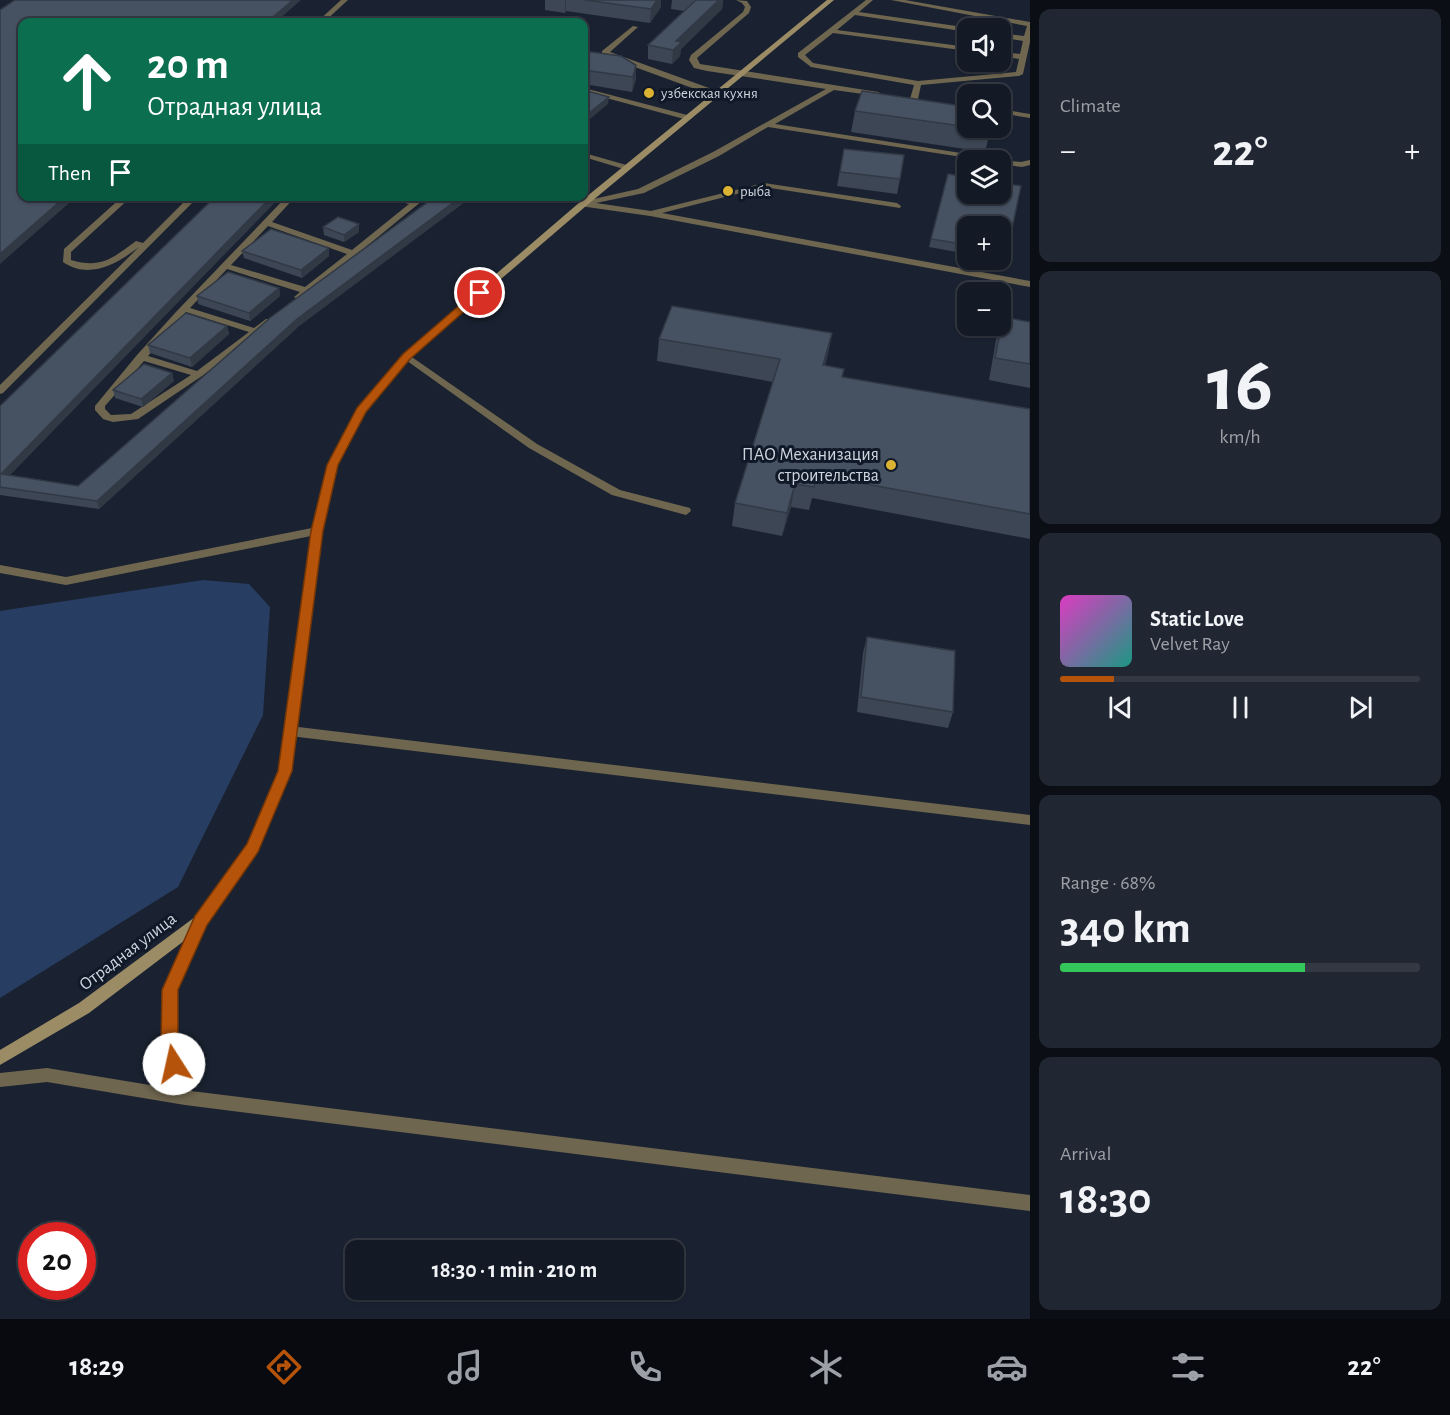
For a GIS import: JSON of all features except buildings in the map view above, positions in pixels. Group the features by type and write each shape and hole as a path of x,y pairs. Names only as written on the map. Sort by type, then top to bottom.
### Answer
{"main road":[{"name":"Отрадная улица","path":"588,200 831,0"},
{"name":"Отрадная улица","path":"0,1058 84,1008 200,921 253,847 285,771 317,531 333,465 346,438 361,411 406,356 587,201"}],"lane":[{"path":"325,18 345,0"},
{"path":"739,0 749,2 746,13 693,60 697,66 890,96"},
{"path":"870,0 801,55 811,65 918,83 1019,74 1030,25 894,0"},
{"path":"854,13 957,28"},
{"path":"635,27 605,53 717,94"},
{"path":"831,31 957,48"},
{"path":"1011,37 1027,39"},
{"path":"1011,55 1023,57"},
{"path":"914,99 918,83"},
{"path":"583,204 641,191 716,154 832,88"},
{"path":"588,91 688,118"},
{"path":"902,98 924,101"},
{"path":"1011,113 1030,116"},
{"path":"768,125 957,154"},
{"path":"588,156 627,168"},
{"path":"1011,164 1022,165 1030,162"},
{"path":"650,213 764,184 897,207"},
{"path":"122,201 67,251 67,262 85,268 110,264 170,222"},
{"path":"0,390 190,201"},
{"path":"281,311 199,374 134,417 120,420 106,417 100,410 100,406 140,357 287,201"},
{"path":"290,304 420,201"},
{"path":"583,204 650,213 1030,284"},
{"path":"267,223 354,253"},
{"path":"226,266 308,291"},
{"path":"184,309 255,331"},
{"path":"406,356 533,446 616,493 686,511"},
{"path":"140,357 199,374"},
{"path":"0,569 66,581 317,531"},
{"path":"290,731 1030,820"},
{"path":"185,1098 169,1046 170,990 200,921"},
{"path":"0,1080 47,1075 185,1098 1030,1203"}],"shaded area":[{"path":"203,580 249,584 270,607 263,715 178,887 0,998 0,611"}],"place":[{"name":"узбекская кухня","path":"649,93"},
{"name":"рыба","path":"728,191"},
{"name":"ПАО Механизация строительства","path":"891,465"}],"route":[{"path":"174,1064 169,1046 170,990 200,921 253,847 285,771 317,531 333,465 361,411 406,356 480,293"}]}
